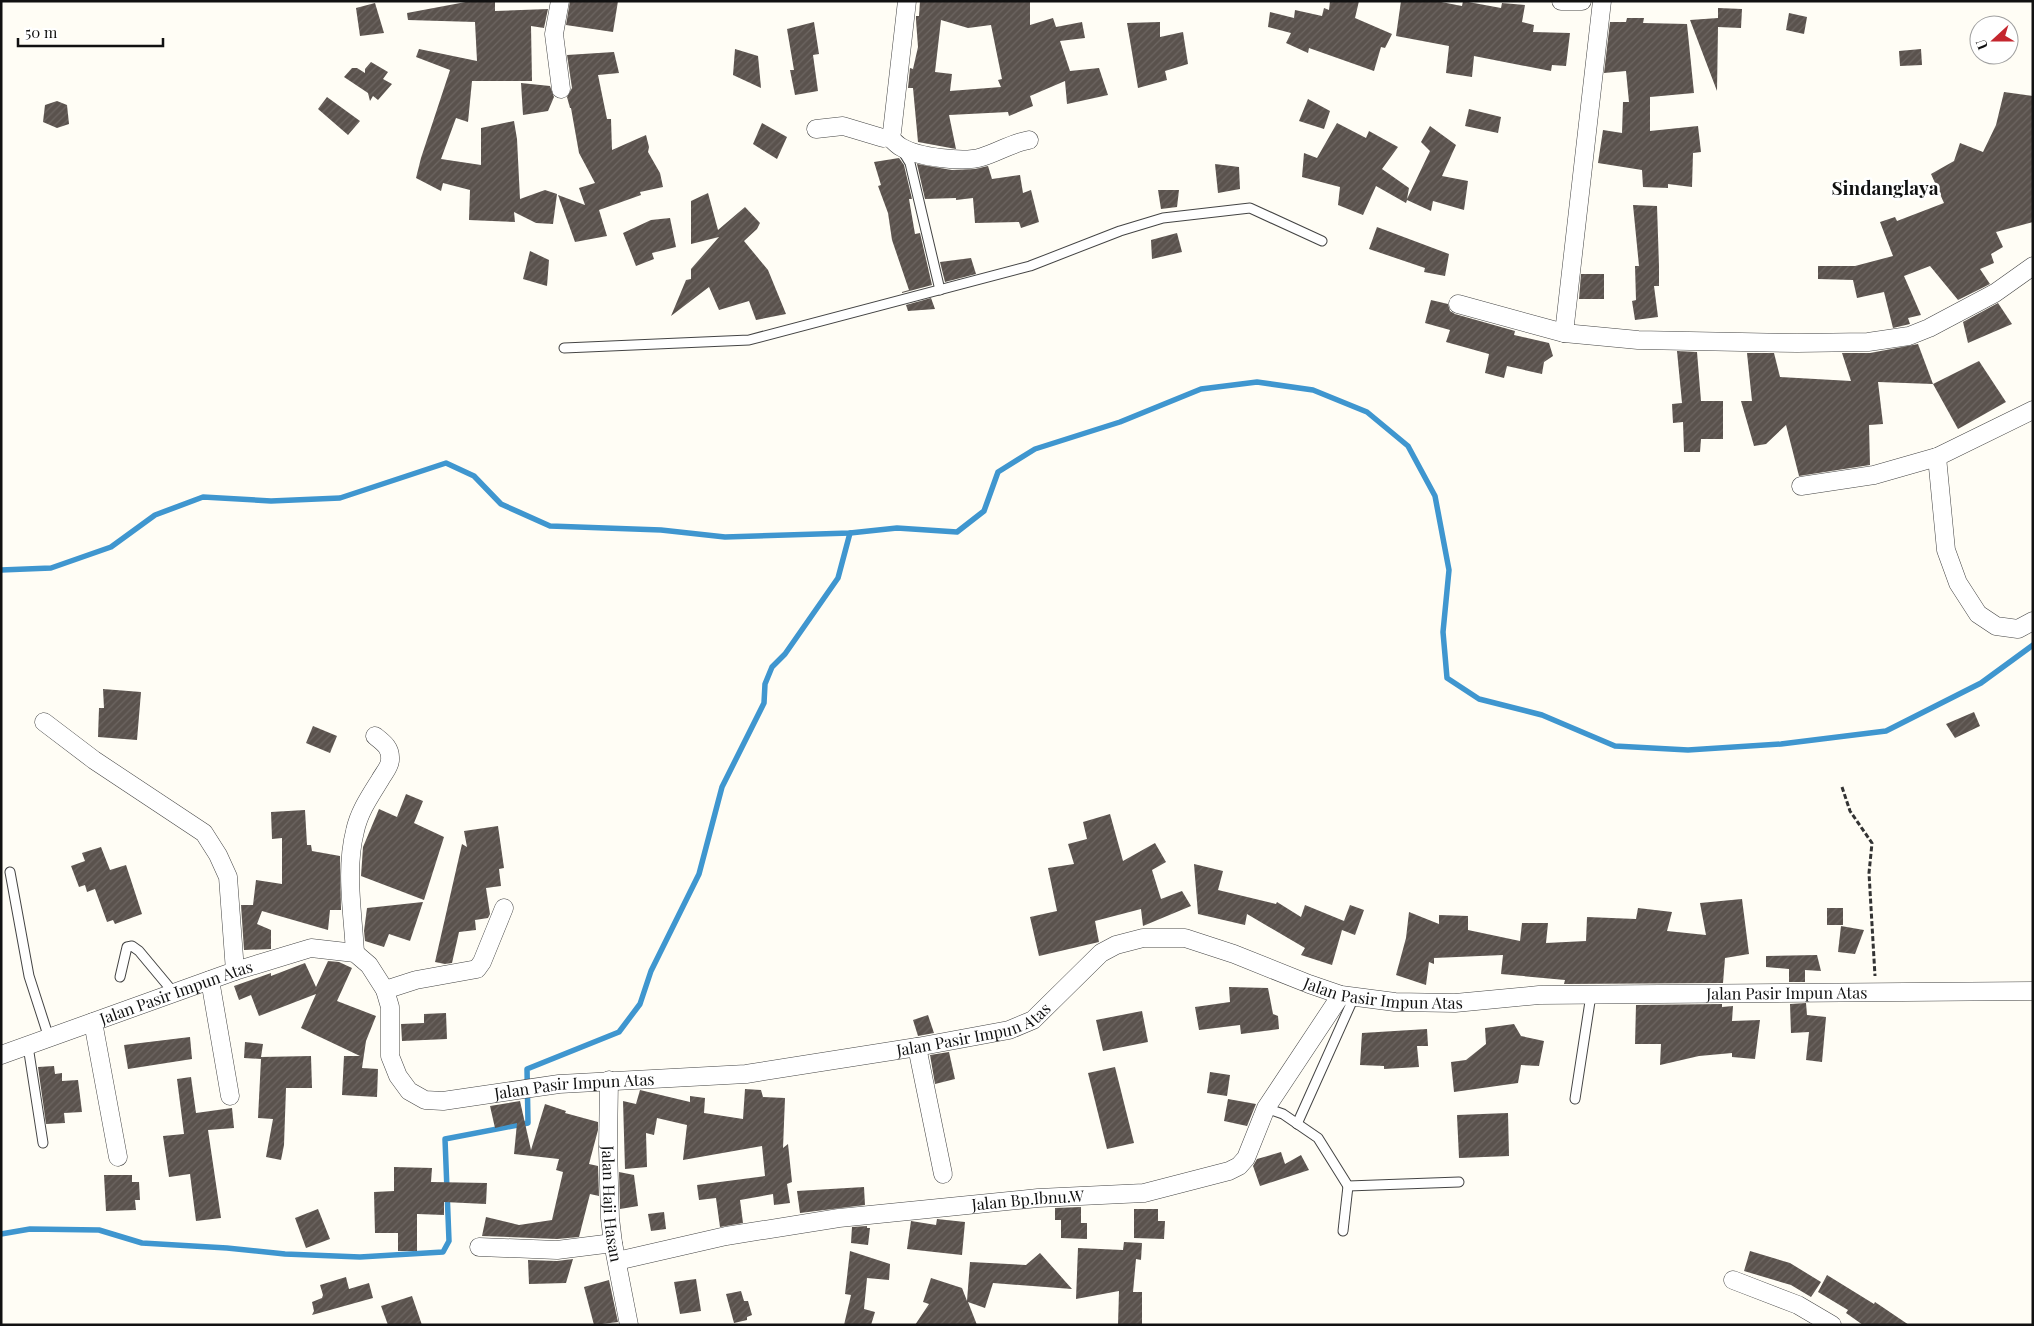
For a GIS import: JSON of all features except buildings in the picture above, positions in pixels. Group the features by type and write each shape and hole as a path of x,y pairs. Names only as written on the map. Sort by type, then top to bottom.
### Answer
{"street":[{"path":"560,1 554,34 561,89"},
{"path":"895,142 892,132 907,1"},
{"path":"1561,1 1582,1"},
{"path":"1564,333 1602,1"},
{"path":"816,129 842,126 895,142 916,153 964,159 980,158 1017,142 1029,140"},
{"path":"1458,304 1564,333 1638,340 1797,343 1868,342 1909,336 1929,328 1995,293 2033,266"},
{"path":"1801,486 1874,475 1937,457 2033,410"},
{"path":"1937,457 1946,550 1958,583 1978,614 1996,626 2018,629 2033,621"},
{"path":"44,722 94,760 204,833 218,855 228,877 235,971"},
{"path":"356,953 351,896 351,859 354,831 362,811 390,762 390,752 386,744 375,736"},
{"path":"385,990 416,980 477,969 482,962 504,908"},
{"name":"Jalan Pasir Impun Atas","path":"1,1055 235,971 312,948 356,953 369,965 385,990 390,1007 390,1056 398,1076 409,1091 425,1100 443,1101 559,1084 746,1074 917,1047 1009,1030 1033,1020 1101,953 1116,945 1143,938 1185,938 1234,954 1309,984 1347,996 1395,1002 1455,1003 1539,995 2033,991"},
{"path":"210,980 230,1096"},
{"name":"Jalan Bp.Ibnu.W","path":"617,1260 726,1236 838,1218 1029,1199 1144,1193 1179,1185 1239,1166 1246,1158 1266,1108 1347,996"},
{"path":"93,1022 118,1157"},
{"path":"917,1047 943,1174"},
{"name":"Jalan Haji Hasan","path":"609,1080 608,1148 613,1243 629,1325"},
{"path":"479,1247 557,1250 613,1243"},
{"path":"1733,1280 1798,1306 1832,1325"}],"lane":[{"path":"895,142 910,163 940,290"},
{"path":"564,348 749,340 1030,266 1120,231 1162,218 1250,208 1322,241"},
{"path":"10,872 29,976 49,1038"},
{"path":"120,977 127,948 132,946 139,951 174,993"},
{"path":"1575,1099 1591,995"},
{"path":"1297,1124 1347,996"},
{"path":"28,1046 43,1143"},
{"path":"1266,1108 1283,1114 1318,1138 1348,1186 1343,1231"},
{"path":"1348,1186 1459,1182"}],"path":[{"path":"1842,787 1850,811 1872,843 1869,873 1876,992"}],"waterway":[{"path":"1,570 51,568 111,547 155,515 203,497 271,501 340,498 446,463 474,476 501,504 550,526 661,530 725,537 850,533 897,528 957,532 984,511 998,472 1035,449 1120,422 1201,389 1257,382 1313,390 1367,412 1408,446 1435,496 1449,570 1443,632 1447,678 1479,699 1542,715 1615,746 1688,750 1781,744 1886,731 1981,683 2033,645"},
{"path":"1,1234 30,1229 99,1230 142,1243 227,1248 285,1254 360,1257 443,1252 449,1241 445,1139 528,1123 527,1069 619,1032 640,1004 651,971 699,874 722,787 764,703 765,684 772,667 785,654 838,578 850,533"}],"district":[{"name":"Sindanglaya","path":"1885,188"}]}
